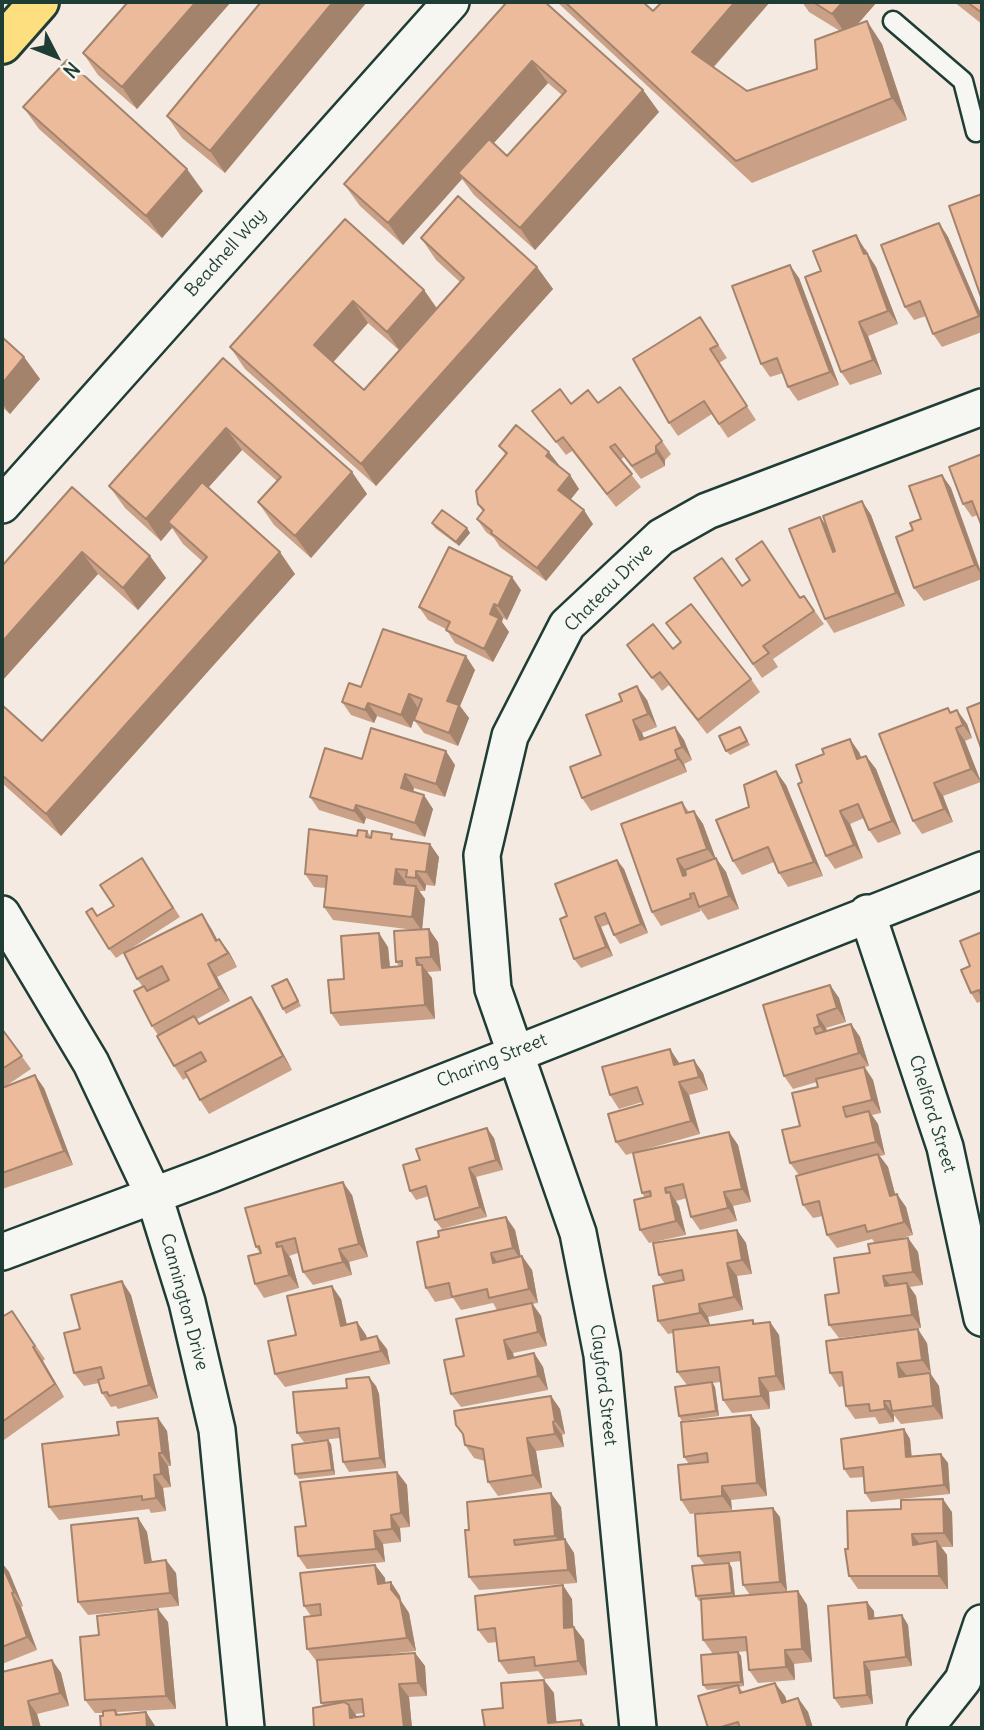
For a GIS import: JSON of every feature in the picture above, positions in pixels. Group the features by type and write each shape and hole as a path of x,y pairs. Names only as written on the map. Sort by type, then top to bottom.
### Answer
{"main road":[{"path":"2,44 39,2"}],"street":[{"name":"Beadnell Way","path":"2,505 451,2"},
{"name":"Chateau Drive","path":"515,1052 493,989 482,855 510,736 567,625 661,537 707,511 982,407"},
{"name":"Charing Street","path":"2,1252 154,1196 867,913 982,870"},
{"name":"Chelford Street","path":"867,913 945,1147 982,1318"},
{"name":"Cannington Drive","path":"2,914 92,1063 154,1196 187,1302 217,1430 246,1728"},
{"name":"Clayford Street","path":"515,1052 578,1233 602,1355 638,1728"},
{"path":"925,1728 963,1681 982,1627"}],"lane":[{"path":"892,21 962,81 976,132"}],"building":[{"path":"128,2 196,2 122,87 83,53"},
{"path":"261,2 333,2 210,151 167,116"},
{"path":"507,2 545,2 643,90 520,228 458,173 489,139 507,156 566,91 532,61 388,223 344,184"},
{"path":"565,2 643,2 653,11 662,2 735,2 692,52 747,91 817,69 815,40 867,21 892,98 736,161"},
{"path":"813,2 843,2 832,14"},
{"path":"967,2 982,2 982,13"},
{"path":"67,60 187,169 146,216 23,107"},
{"path":"982,194 982,300 949,206"},
{"path":"458,196 537,267 361,464 230,347 345,219 424,290 387,332 353,301 314,345 364,390 464,278 421,238"},
{"path":"939,223 979,316 933,334 920,301 905,307 881,245"},
{"path":"856,235 864,254 867,253 888,311 859,322 873,360 841,372 805,277 821,271 813,251"},
{"path":"790,265 830,372 788,387 777,358 761,364 732,286"},
{"path":"700,317 718,345 710,349 747,406 719,424 704,401 669,423 633,359"},
{"path":"2,337 24,357 2,384"},
{"path":"223,358 352,472 295,536 258,502 281,477 226,428 146,519 109,486"},
{"path":"620,387 662,441 656,446 656,453 632,466 615,444 610,447 632,474 607,494 563,437 556,442 532,411 560,389 571,404 588,390 598,403"},
{"path":"516,425 549,452 546,456 570,475 558,490 584,510 537,568 477,519 484,510 478,504 476,491 507,453 499,446"},
{"path":"982,454 982,527 972,501 963,504 949,467"},
{"path":"942,475 975,565 914,588 896,537 913,530 910,523 921,519 909,486"},
{"path":"202,482 280,552 46,814 2,775 2,705 42,741 207,557 168,522"},
{"path":"72,487 150,556 123,588 82,552 2,642 2,566"},
{"path":"862,501 896,593 825,619 789,529 820,517 833,552 835,551 823,516"},
{"path":"442,510 467,528 456,542 432,523"},
{"path":"762,541 800,598 804,596 814,611 763,646 769,653 753,664 694,578 722,558 742,586 750,580 736,559"},
{"path":"449,547 512,577 498,606 494,604 490,614 499,618 484,649 446,630 450,622 419,607"},
{"path":"691,604 751,679 698,720 660,672 652,678 627,645 653,624 673,649 681,642 666,623"},
{"path":"383,629 466,656 447,701 459,705 449,733 414,720 422,699 409,694 401,715 368,703 365,710 342,702 349,683 361,687"},
{"path":"637,686 648,714 633,720 640,740 675,727 682,747 675,750 678,759 582,798 570,767 601,755 586,715 622,701 619,694"},
{"path":"982,702 982,751 967,708"},
{"path":"948,708 950,713 957,710 963,725 956,728 971,769 934,783 944,809 913,821 879,734"},
{"path":"740,727 747,741 726,751 719,736"},
{"path":"371,728 446,751 436,784 405,774 401,788 424,795 415,823 356,805 354,811 310,797 325,748 362,759"},
{"path":"850,739 857,759 866,756 892,821 869,830 858,804 840,811 854,845 826,856 798,784 802,782 796,765 824,754 822,749"},
{"path":"776,771 814,862 779,873 768,847 733,861 716,820 749,807 744,785"},
{"path":"682,802 686,813 694,811 707,849 677,859 683,876 686,875 685,870 716,858 729,896 699,907 694,893 690,894 691,898 652,912 621,824"},
{"path":"309,829 357,836 358,830 367,831 366,837 371,838 372,831 392,834 391,839 430,844 426,872 416,871 416,878 406,877 407,870 396,869 394,884 416,886 412,917 324,907 327,876 305,874"},
{"path":"142,858 173,908 109,949 86,912 92,908 97,916 114,906 100,885"},
{"path":"617,860 641,924 614,935 605,913 595,917 606,947 574,959 560,919 567,916 555,884"},
{"path":"202,914 216,941 219,939 228,953 208,964 220,988 152,1026 134,991 144,986 147,991 169,980 162,966 137,979 124,953"},
{"path":"429,929 431,957 416,958 417,965 422,965 425,1005 331,1013 328,980 344,979 341,936 379,933 382,968 402,966 402,961 396,962 394,931"},
{"path":"982,932 982,997 979,990 971,993 961,970 970,966 960,941"},
{"path":"287,979 298,1001 283,1009 272,986"},
{"path":"830,985 837,1008 817,1015 820,1026 814,1028 816,1034 851,1024 859,1053 784,1076 763,1005"},
{"path":"251,997 283,1056 200,1100 185,1072 206,1061 201,1052 174,1066 157,1036 194,1016 199,1024"},
{"path":"2,1029 22,1056 2,1069"},
{"path":"670,1049 674,1065 694,1060 699,1077 679,1082 691,1121 616,1142 608,1114 643,1104 637,1087 610,1095 602,1067"},
{"path":"864,1067 872,1100 843,1107 846,1117 869,1111 876,1142 790,1163 782,1130 800,1126 792,1093 818,1087 816,1079"},
{"path":"35,1075 64,1151 2,1173 2,1088"},
{"path":"487,1128 496,1160 469,1168 480,1207 435,1220 426,1186 410,1191 403,1165 420,1160 416,1149"},
{"path":"729,1132 742,1189 724,1192 728,1208 691,1217 683,1184 665,1188 666,1193 670,1192 676,1221 640,1230 634,1200 651,1196 650,1191 642,1193 633,1153"},
{"path":"878,1154 890,1196 897,1194 904,1222 867,1232 865,1225 827,1235 819,1201 803,1205 796,1176"},
{"path":"343,1182 359,1244 339,1249 343,1262 303,1272 295,1238 276,1243 277,1247 282,1246 289,1275 255,1284 248,1256 261,1253 259,1246 256,1247 245,1208"},
{"path":"506,1217 513,1248 491,1253 493,1263 522,1256 529,1289 489,1298 487,1289 452,1297 449,1283 426,1288 417,1242 439,1237 438,1231"},
{"path":"737,1230 742,1260 727,1263 734,1297 699,1304 700,1313 658,1321 653,1286 684,1280 682,1270 659,1275 653,1243"},
{"path":"908,1238 913,1272 883,1276 885,1286 907,1283 912,1315 829,1325 825,1295 839,1293 834,1258 870,1253 868,1244"},
{"path":"122,1281 149,1385 109,1396 107,1392 102,1393 98,1380 104,1378 101,1367 74,1373 64,1333 80,1329 71,1295"},
{"path":"332,1286 341,1326 357,1322 361,1340 377,1336 381,1351 275,1374 268,1341 296,1335 287,1296"},
{"path":"532,1303 538,1332 504,1340 508,1359 534,1353 538,1376 451,1394 444,1360 464,1356 456,1319"},
{"path":"12,1311 55,1384 2,1422 2,1317"},
{"path":"753,1320 753,1324 770,1322 776,1376 759,1378 761,1396 723,1400 719,1367 677,1372 673,1330"},
{"path":"918,1329 922,1360 897,1363 899,1377 930,1373 933,1406 892,1411 890,1401 884,1401 885,1409 870,1411 869,1404 846,1406 842,1372 830,1373 826,1341"},
{"path":"369,1377 380,1458 343,1462 339,1428 297,1433 293,1392 347,1388 346,1379"},
{"path":"712,1382 716,1411 679,1416 675,1387"},
{"path":"551,1396 555,1434 527,1438 533,1475 488,1482 483,1449 465,1445 463,1434 456,1425 454,1411"},
{"path":"751,1415 757,1483 722,1486 722,1496 681,1500 678,1465 708,1462 707,1453 684,1457 681,1422"},
{"path":"158,1418 162,1453 159,1453 161,1474 154,1475 156,1498 142,1500 142,1496 49,1507 42,1444 119,1435 117,1422"},
{"path":"904,1429 906,1457 941,1454 944,1485 865,1493 863,1467 844,1469 841,1439"},
{"path":"328,1440 332,1470 295,1474 292,1445"},
{"path":"397,1472 401,1513 391,1515 392,1529 374,1531 376,1549 298,1556 295,1527 306,1526 300,1482"},
{"path":"551,1493 555,1536 514,1540 515,1545 565,1539 568,1570 469,1577 465,1530 469,1530 467,1502"},
{"path":"943,1499 944,1533 912,1534 913,1545 937,1541 939,1576 849,1576 845,1549 848,1549 847,1511 901,1509 901,1500"},
{"path":"773,1508 780,1582 743,1585 740,1552 698,1556 695,1514"},
{"path":"138,1518 145,1563 166,1560 170,1593 78,1602 71,1525"},
{"path":"729,1563 732,1593 696,1596 692,1566"},
{"path":"2,1565 14,1592 12,1593 27,1637 2,1647"},
{"path":"375,1565 378,1584 391,1582 391,1589 400,1600 407,1638 307,1649 304,1617 321,1615 320,1604 304,1606 300,1573"},
{"path":"563,1585 564,1628 574,1627 578,1661 535,1666 534,1657 499,1661 495,1628 478,1630 475,1596"},
{"path":"798,1591 802,1649 785,1650 786,1667 749,1670 746,1637 703,1640 701,1599"},
{"path":"867,1602 869,1619 902,1615 906,1657 864,1662 867,1695 834,1698 828,1606"},
{"path":"158,1609 166,1696 85,1700 80,1637 99,1635 97,1616"},
{"path":"738,1652 741,1682 703,1685 701,1655"},
{"path":"415,1653 418,1683 399,1684 404,1728 314,1728 313,1708 344,1702 349,1705 350,1718 364,1716 362,1699 321,1703 317,1660"},
{"path":"52,1660 60,1693 28,1701 34,1728 2,1728 2,1672"},
{"path":"544,1680 548,1723 581,1720 581,1728 485,1728 482,1710 503,1708 501,1683"},
{"path":"775,1683 782,1703 798,1698 808,1728 740,1728 738,1722 708,1728 698,1696 738,1685 740,1693"},
{"path":"115,1710 116,1715 146,1712 147,1728 101,1728 100,1716 103,1716 103,1711"}]}
